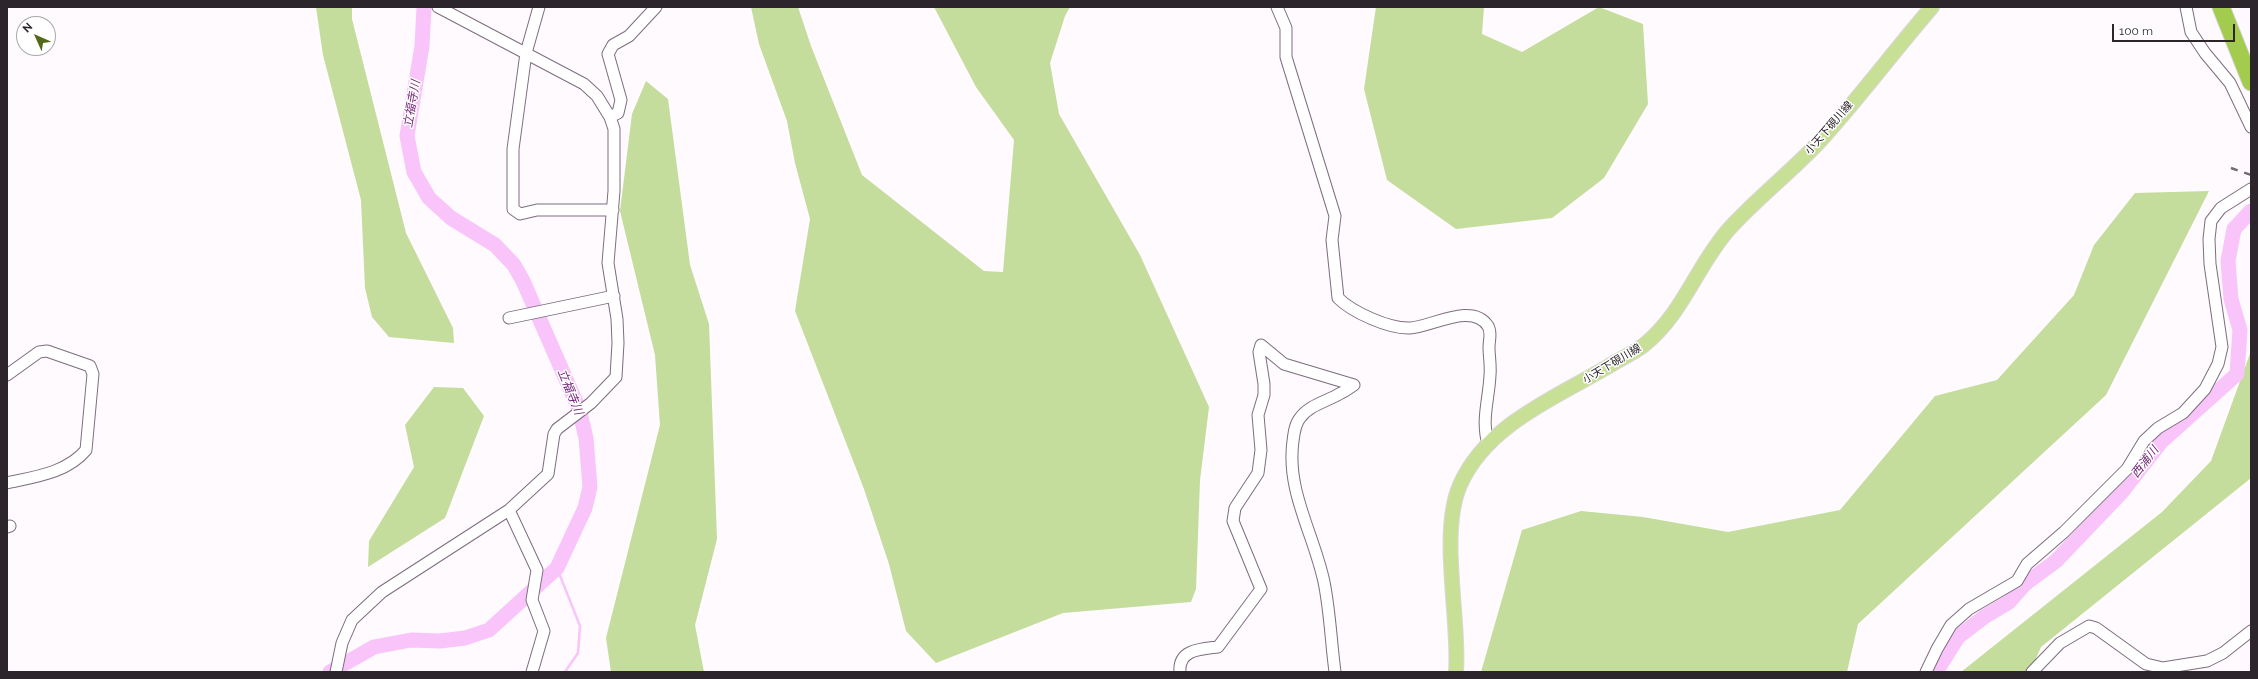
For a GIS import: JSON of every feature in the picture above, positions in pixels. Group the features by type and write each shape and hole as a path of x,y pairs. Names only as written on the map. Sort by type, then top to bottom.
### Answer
{"highway":[{"path":"2221,7 2251,82"}],"main road":[{"name":"小天下硯川線","path":"1456,672 1452,542 1453,511 1459,486 1472,462 1488,444 1531,410 1644,345 1664,326 1679,308 1711,252 1729,229 1820,140 1932,7"}],"street":[{"path":"336,672 342,644 352,620 382,592 509,510 548,474 556,429 591,403 616,376 618,343 614,296 608,263 613,210 614,129 610,117 597,96 584,84 438,7"},
{"path":"539,7 526,53 513,150 515,211 520,214 537,210 613,210"},
{"path":"610,117 618,113 621,100 608,54 612,45 629,36 656,7"},
{"path":"1278,7 1286,28 1286,57 1335,216 1332,248 1338,298 1351,309 1364,315 1410,328 1448,317 1464,316 1478,318 1488,326 1490,335 1490,374 1484,430 1488,444"},
{"path":"2186,7 2191,32 2205,53 2230,83 2250,124"},
{"path":"1926,672 1951,625 1969,609 2017,581 2027,564 2064,532 2127,469 2144,441 2158,428 2183,413 2205,389 2218,364 2222,347 2210,264 2209,240 2211,221 2221,208 2251,189"},
{"path":"509,318 614,296"},
{"path":"1180,672 1184,658 1191,650 1218,647 1261,589 1233,521 1234,508 1258,473 1261,450 1258,419 1264,384 1259,352 1261,345 1284,364 1354,385 1310,409 1300,418 1294,430 1292,447 1291,468 1293,480 1304,520 1313,540 1324,581 1335,672"},
{"path":"7,375 39,352 47,351 90,366 93,374 86,450 80,458 51,473 7,482"},
{"path":"509,510 537,570 532,600 544,631 532,672"},
{"path":"2032,672 2060,643 2089,626 2096,628 2146,664 2163,668 2207,661 2223,653 2251,631"}],"green space":[{"path":"316,7 352,7 352,19 406,233 453,328 454,343 389,337 372,317 365,288 361,200 323,55"},
{"path":"751,7 798,7 811,46 862,175 984,271 1003,272 1014,140 976,87 934,7 1070,7 1065,16 1050,63 1059,114 1140,255 1209,407 1200,480 1196,589 1191,602 1063,613 936,663 906,631 889,564 864,489 795,311 810,219 795,163 787,121 759,44"},
{"path":"1376,7 1484,7 1482,34 1522,52 1599,7 1643,24 1648,104 1604,178 1552,218 1456,229 1387,180 1364,89"},
{"path":"646,81 668,99 690,265 709,324 717,539 695,625 704,672 611,672 606,638 660,425 655,355 620,211 632,114"},
{"path":"2209,191 2106,395 1858,624 1847,672 1481,672 1522,530 1581,511 1643,517 1728,532 1840,510 1935,396 1997,380 2074,295 2094,245 2135,193"},
{"path":"2251,351 2251,478 2041,647 2030,672 1961,672 2162,512 2211,461"},
{"path":"434,387 463,388 484,416 445,518 368,567 369,541 414,467 405,425"}],"waterway":[{"name":"立福寺川","path":"330,672 374,647 411,640 440,641 465,638 489,630 557,568 585,508 590,487 586,438 579,409 523,281 514,265 495,245 451,218 429,198 414,172 407,136 422,46 424,7"},
{"name":"西浦川","path":"1936,672 1958,637 1984,617 2009,602 2025,584 2056,561 2121,493 2161,442 2237,374 2240,330 2231,299 2228,261 2234,229 2251,211"},
{"path":"557,568 580,626 578,653 565,672"}],"railway":[{"path":"2231,168 2251,175"}]}
